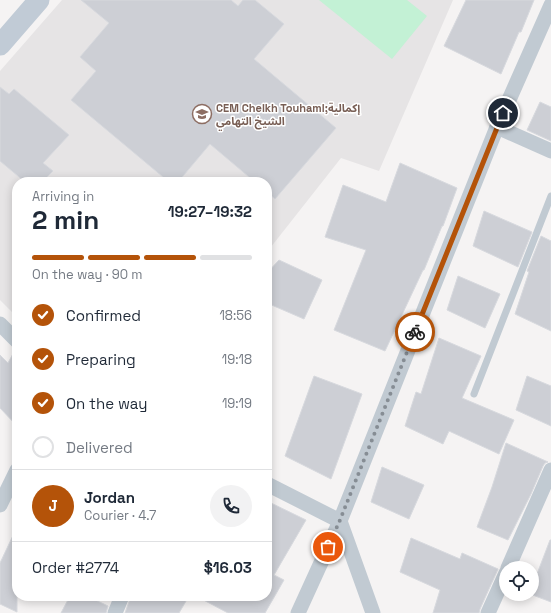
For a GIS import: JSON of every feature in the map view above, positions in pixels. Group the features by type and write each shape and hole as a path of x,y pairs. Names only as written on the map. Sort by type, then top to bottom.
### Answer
{"main road":[{"path":"0,45 39,0"}],"street":[{"path":"298,613 340,520 497,127 551,5"},
{"path":"497,127 551,151"},
{"path":"0,324 12,335"},
{"path":"511,561 549,478"},
{"path":"0,505 12,480"},
{"path":"272,486 340,520 373,613"},
{"path":"488,613 499,589"},
{"path":"115,613 120,601"}],"lane":[{"path":"474,394 551,196"}],"shaded area":[{"name":"CEM Cheikh Touhami;إكمالية الشيخ التهامي","path":"62,0 453,0 379,171 341,158 272,246 272,177 12,177 12,312 0,300 0,71"}],"green space":[{"path":"319,0 407,0 427,16 392,59"}],"building":[{"path":"81,0 231,0 238,6 243,0 255,0 284,24 254,59 336,128 275,199 272,196 272,177 249,177 210,144 182,177 163,177 71,100 96,71 80,57 109,23"},
{"path":"466,0 534,0 501,74 444,46"},
{"path":"0,87 9,94 14,89 69,135 43,163 53,171 47,177 19,177 0,161"},
{"path":"540,102 551,107 551,141 527,130"},
{"path":"400,163 457,188 424,270 385,351 334,330 366,250 325,237 343,185 386,202"},
{"path":"484,211 532,232 518,267 473,246"},
{"path":"541,236 551,241 551,331 515,314 529,272 527,271"},
{"path":"279,260 322,280 304,319 272,305 272,268"},
{"path":"458,276 500,294 485,328 447,310"},
{"path":"439,338 481,356 462,398 514,420 499,454 449,431 443,444 405,426 416,392 421,394"},
{"path":"0,355 8,363 12,356 12,421 0,408"},
{"path":"314,376 362,394 331,479 285,456"},
{"path":"527,376 551,386 551,426 516,410"},
{"path":"506,443 548,462 543,466 508,540 477,527"},
{"path":"382,467 424,485 409,519 371,502"},
{"path":"272,503 306,520 274,575 284,580 272,601"},
{"path":"12,538 12,601 17,601 17,612 0,604 0,563"},
{"path":"411,538 460,559 462,553 498,569 479,613 433,613 440,590 400,572"},
{"path":"551,540 551,602 539,597 539,569"},
{"path":"67,601 98,601 108,606 106,613 61,613"},
{"path":"129,601 186,601 179,613 125,613"},
{"path":"205,601 272,601 265,613 228,613"}],"way so far":[{"path":"328,547 415,332"}],"place":[{"name":"CEM Cheikh Touhami;إكمالية الشيخ التهامي","path":"202,114"}],"route":[{"path":"415,332 503,113"}]}
